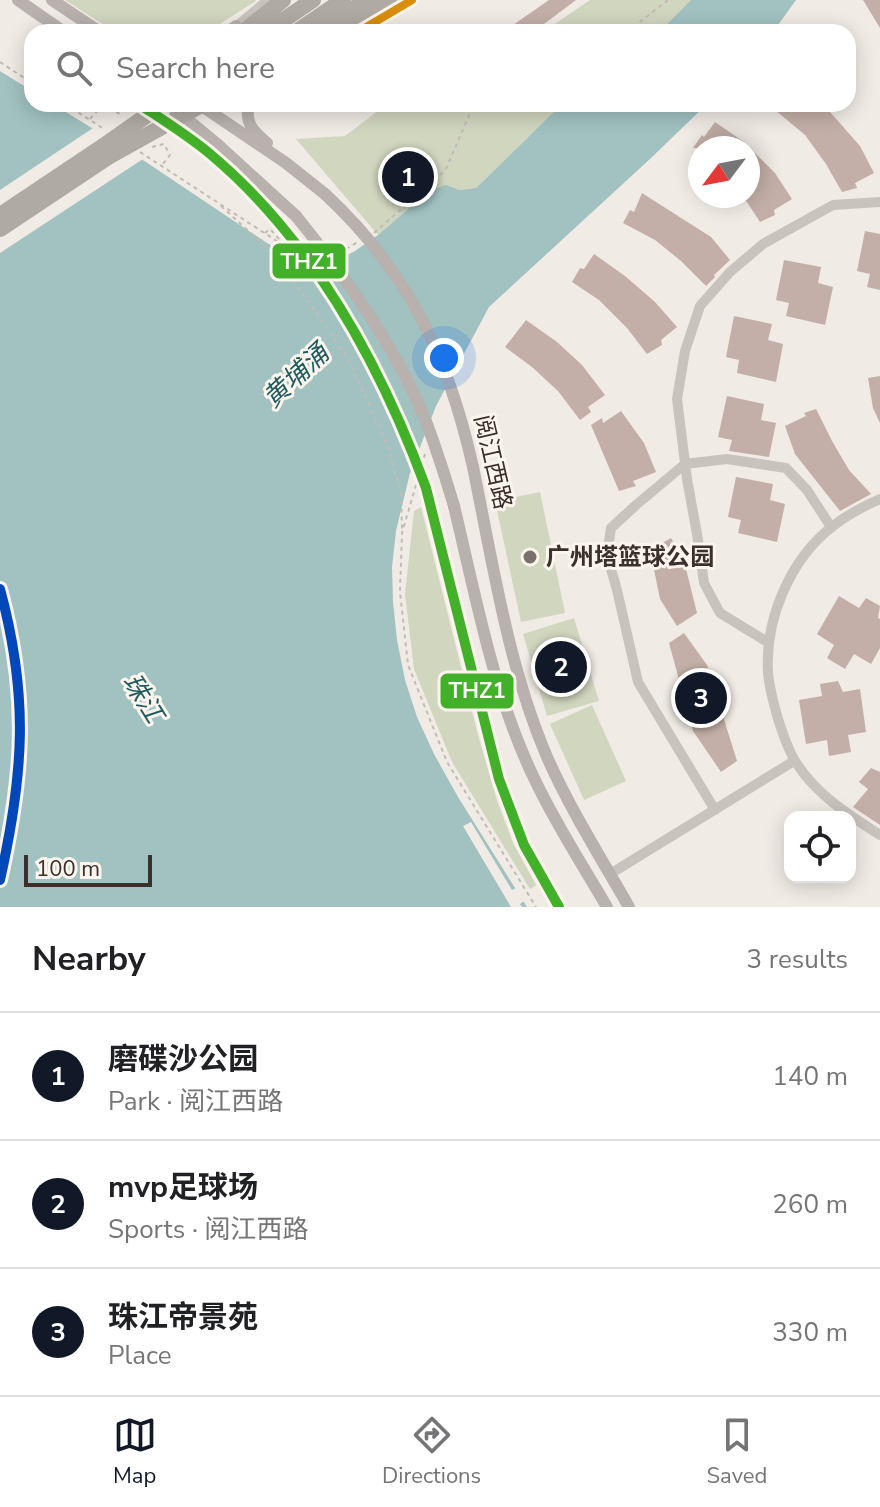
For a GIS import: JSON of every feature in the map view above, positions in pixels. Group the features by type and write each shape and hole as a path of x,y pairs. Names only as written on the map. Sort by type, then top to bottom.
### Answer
{"highway":[{"path":"245,24 283,0"},
{"path":"265,24 296,0"},
{"path":"278,24 313,0"},
{"path":"308,24 343,0"},
{"path":"336,24 368,0"},
{"path":"342,24 361,18 391,0"},
{"path":"108,146 144,112"},
{"path":"0,229 155,112"},
{"path":"0,215 108,146 176,112"},
{"path":"108,146 183,112"}],"main road":[{"path":"18,0 52,24"},
{"path":"52,0 88,24"},
{"name":"阅江西路","path":"188,112 290,216 346,281 392,354 427,424 454,506 482,625 520,746 533,778 607,907"},
{"name":"阅江西路","path":"213,112 286,163 348,216 387,262 432,338 452,386 527,702 561,786 629,907"},
{"path":"248,112 252,129 286,163"}],"street":[{"path":"242,24 268,0"},
{"path":"372,24 412,0"},
{"path":"769,643 720,613 704,583 677,399 685,351 700,306 730,272 763,244 833,205 880,202"},
{"path":"715,810 638,682 607,555 611,528 685,464 727,459 786,468 807,490 831,527"},
{"path":"880,499 831,527 809,550 791,577 775,613 769,643 768,673 773,703 794,761 825,796 880,835"},
{"path":"610,874 794,761"}],"path":[{"path":"637,24 668,0"},
{"path":"0,62 24,78"},
{"path":"78,112 90,120 108,146"},
{"path":"90,120 96,112"},
{"path":"116,112 120,114"},
{"path":"374,233 445,171 471,112"},
{"path":"147,148 164,144 170,155 162,166"},
{"path":"138,151 289,249 314,261 322,259"},
{"path":"214,199 276,256 313,306 355,373 387,444 401,491 400,592 408,665 447,762 536,907"},
{"path":"265,233 270,229 280,240 284,237 274,226 290,216"},
{"path":"330,258 363,239"},
{"path":"402,533 426,452"}],"green space":[{"path":"65,0 256,1 220,24 102,24"},
{"path":"590,0 691,0 667,24 555,24"},
{"path":"376,112 554,112 476,188 459,190 446,186 429,191 378,235 296,139 345,136"},
{"name":"广州塔篮球公园","path":"540,492 565,613 521,622 495,501"},
{"path":"421,507 478,735 513,843 536,885 530,889 452,762 414,669 405,594 414,511"},
{"path":"574,618 599,701 547,716 523,634"},
{"path":"592,705 626,781 584,800 550,724"}],"water":[{"path":"691,0 796,0 779,24 667,24"},
{"path":"0,71 24,86 24,112 66,112 267,243 311,266 336,261 355,251 429,191 446,185 459,190 476,188 554,112 699,112 489,307 436,406 410,473 396,531 392,567 397,640 417,717 458,797 527,907 0,907"}],"pier":[{"path":"96,126 146,157 0,253 0,190"},
{"path":"471,822 512,890 516,888 524,901 520,904 522,907 511,907 463,826"}],"building":[{"path":"549,0 576,0 544,24 514,24"},
{"path":"863,0 880,0 880,28"},
{"path":"778,112 830,112 860,146 874,173 855,183 857,188 842,192 805,135"},
{"path":"715,122 735,136 705,136"},
{"path":"760,158 775,173 792,199 774,210 775,215 760,222 751,208 760,208"},
{"path":"642,193 711,237 730,260 706,286 655,240 623,223 630,210 634,212"},
{"path":"865,231 880,234 880,290 867,287 870,274 857,271"},
{"path":"594,254 655,302 677,327 661,340 662,345 647,354 599,300 572,282"},
{"path":"784,260 821,267 818,283 833,287 825,325 786,316 789,303 776,300"},
{"path":"734,316 772,324 768,340 783,344 776,382 737,373 739,360 726,357"},
{"path":"526,320 582,365 605,395 588,407 591,412 580,420 558,391 505,347"},
{"path":"880,376 880,423 873,408 868,378"},
{"path":"727,396 764,404 761,420 776,423 769,457 729,451 732,440 718,437"},
{"path":"816,409 849,470 871,494 840,511 795,454 785,426"},
{"path":"621,411 644,443 656,472 633,481 636,486 619,491 591,425 602,418 603,423"},
{"path":"736,477 773,484 770,500 785,504 777,542 738,533 741,520 728,517"},
{"path":"671,538 685,565 697,613 677,626 660,599 650,550"},
{"path":"839,596 859,608 866,598 880,606 880,648 871,664 854,654 845,669 827,658 834,645 817,634"},
{"path":"684,633 707,665 737,761 721,772 693,731 669,643"},
{"path":"838,681 843,692 860,689 866,732 848,735 851,752 829,756 827,740 806,744 799,700 822,696 820,684"},
{"path":"871,768 880,772 880,825 853,807 868,789 859,782"}],"tram line":[{"path":"549,900 553,907"}],"transit line":[{"path":"372,24 412,0"},
{"name":"THZ1","path":"151,112 201,146 246,187 280,224 311,264 365,350 408,441 426,488 499,779 524,845 559,907"},
{"path":"0,589 16,665 20,734 14,804 0,880"}],"place":[{"name":"磨碟沙公园","path":"408,177"},
{"name":"广州塔篮球公园","path":"530,557"},
{"name":"mvp足球场","path":"561,667"},
{"name":"珠江帝景苑","path":"701,698"}],"water label":[{"name":"黄埔涌","path":"296,376"},
{"name":"珠江","path":"143,698"}]}
